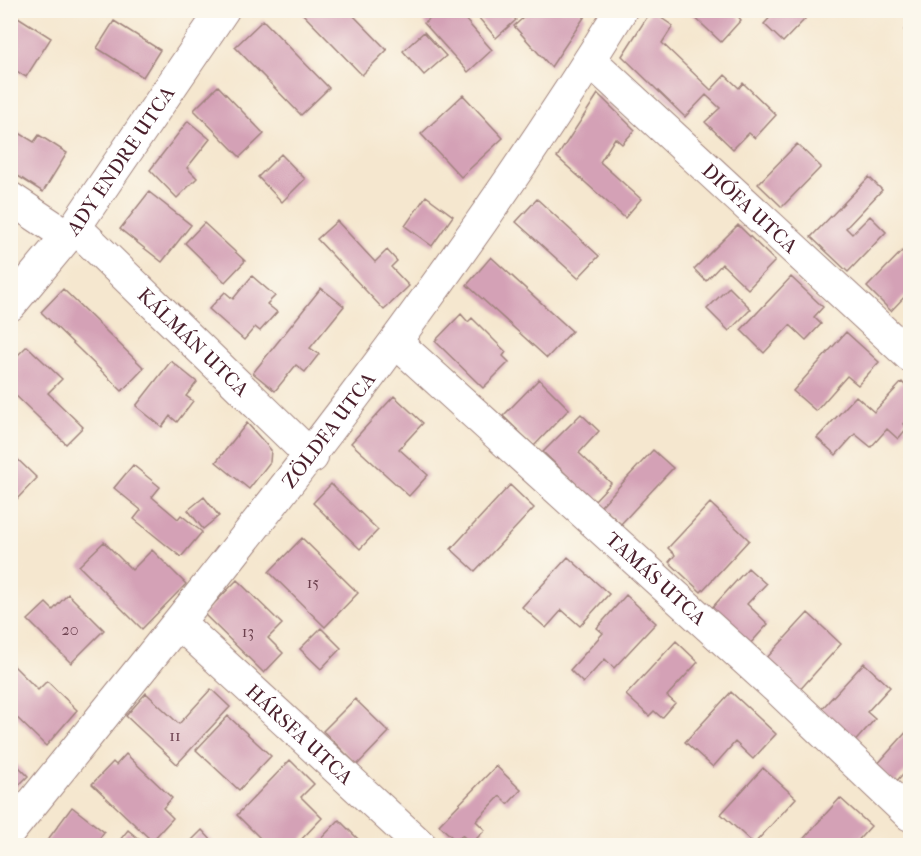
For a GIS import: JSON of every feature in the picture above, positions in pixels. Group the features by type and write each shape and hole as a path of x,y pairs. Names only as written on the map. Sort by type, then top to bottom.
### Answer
{"street":[{"name":"ADY ENDRE UTCA","path":"10,305 71,231 223,10"},
{"name":"ZÖLDFA UTCA","path":"10,831 312,456 397,343 590,60 621,10"},
{"name":"DIÓFA UTCA","path":"590,60 910,356"},
{"name":"KÁLMÁN UTCA","path":"10,198 71,231 312,456"},
{"name":"TAMÁS UTCA","path":"397,343 780,691 910,815"},
{"name":"HÁRSFA UTCA","path":"179,623 421,846"}],"building":[{"path":"299,10 354,10 351,13 387,50 362,75"},
{"path":"438,10 457,10 492,50 468,72 424,23"},
{"path":"472,10 507,10 516,20 496,38"},
{"path":"532,10 580,10 585,16 551,67 514,26"},
{"path":"687,10 733,10 741,20 721,42"},
{"path":"777,10 796,10 805,19 783,42 764,24"},
{"path":"651,11 673,26 662,43 711,90 725,75 739,88 743,83 776,115 755,138 749,133 733,149 705,122 720,108 706,95 685,117 622,56"},
{"path":"10,12 51,38 26,77 10,67"},
{"path":"263,20 329,88 301,115 235,47"},
{"path":"114,21 160,50 143,77 97,48"},
{"path":"910,23 910,36 904,30"},
{"path":"424,32 446,56 424,75 403,51"},
{"path":"218,86 264,134 240,157 194,110"},
{"path":"598,94 635,130 622,144 615,138 600,162 641,199 625,218 557,157"},
{"path":"463,95 503,138 461,177 421,134"},
{"path":"188,121 210,139 187,168 197,178 177,198 150,170"},
{"path":"11,128 34,142 39,135 67,153 43,192 10,171"},
{"path":"797,144 821,167 782,207 758,184"},
{"path":"281,154 305,179 282,202 258,177"},
{"path":"869,177 882,190 846,228 852,234 870,216 886,232 848,272 811,237"},
{"path":"149,192 191,225 162,262 120,229"},
{"path":"426,196 453,216 432,246 405,226"},
{"path":"537,199 599,256 578,278 516,222"},
{"path":"337,221 375,262 387,250 397,261 391,267 409,286 384,310 317,239"},
{"path":"204,223 245,261 225,282 185,243"},
{"path":"738,225 775,261 748,289 722,264 706,281 694,269"},
{"path":"910,243 910,291 891,311 867,287"},
{"path":"491,257 572,331 547,358 467,285"},
{"path":"252,276 275,296 267,304 277,312 260,331 255,327 244,340 209,309 225,292 233,299"},
{"path":"791,277 823,307 814,317 821,324 806,340 790,325 764,353 741,330"},
{"path":"729,287 751,309 729,331 707,309"},
{"path":"321,288 344,306 310,348 319,354 305,372 296,365 275,391 253,373"},
{"path":"63,289 144,368 122,391 41,312"},
{"path":"461,314 468,322 472,318 506,352 503,356 509,362 483,388 435,341"},
{"path":"846,332 879,362 858,385 847,376 816,411 793,391"},
{"path":"27,346 62,379 48,393 83,427 66,444 10,390 10,363"},
{"path":"171,361 197,382 186,396 193,401 177,422 170,416 162,427 136,406"},
{"path":"539,379 569,409 534,446 503,416"},
{"path":"902,382 910,391 910,415 903,424 907,428 898,439 887,429 871,447 855,434 836,455 817,438 856,396 874,412"},
{"path":"394,396 423,423 399,449 428,475 409,496 351,443"},
{"path":"581,414 599,431 579,453 611,483 594,501 543,452"},
{"path":"247,423 271,450 270,462 249,489 216,462"},
{"path":"653,450 673,468 621,524 601,506"},
{"path":"10,452 37,478 15,501 10,497"},
{"path":"133,465 160,487 152,497 178,519 181,515 202,532 181,557 134,519 141,510 114,488"},
{"path":"331,484 378,530 360,549 313,503"},
{"path":"510,485 534,508 475,571 451,549"},
{"path":"204,497 219,516 203,529 188,510"},
{"path":"710,503 749,540 701,592 669,562 675,555 668,548"},
{"path":"302,538 358,593 325,627 269,572"},
{"path":"104,542 132,570 152,550 186,584 142,629 79,566"},
{"path":"568,557 609,594 580,626 562,610 546,628 522,607"},
{"path":"748,568 766,584 747,604 768,624 749,645 710,610"},
{"path":"237,580 282,624 268,638 283,653 264,673 204,614"},
{"path":"68,594 104,630 71,663 28,620 46,603 53,610"},
{"path":"626,595 656,623 614,668 605,659 583,683 570,670 603,633 597,628"},
{"path":"808,613 841,644 797,693 763,662"},
{"path":"321,628 341,648 321,669 300,649"},
{"path":"676,641 698,662 667,696 675,703 662,718 654,711 649,716 626,695"},
{"path":"10,662 38,690 47,681 77,710 46,746 10,711"},
{"path":"864,663 890,687 867,712 875,719 851,746 817,714"},
{"path":"211,689 230,707 177,764 126,716 146,693 179,724"},
{"path":"731,692 776,734 753,759 735,742 713,767 685,742"},
{"path":"355,699 389,732 357,765 323,731"},
{"path":"228,716 271,756 239,790 196,750"},
{"path":"910,728 910,766 894,784 875,767"},
{"path":"126,754 172,798 163,808 173,818 152,841 92,784 113,762 116,765"},
{"path":"10,758 28,776 10,794"},
{"path":"290,760 314,784 301,797 322,818 295,846 268,846 237,815"},
{"path":"496,766 521,790 508,804 500,796 476,821 485,830 471,844 462,835 456,841 439,825"},
{"path":"763,768 796,798 754,844 721,814"},
{"path":"840,798 871,826 853,846 797,846"},
{"path":"72,807 104,832 94,846 43,846"},
{"path":"339,820 365,846 314,846"},
{"path":"128,830 147,846 115,846"},
{"path":"202,830 214,843 211,846 186,846"}]}
